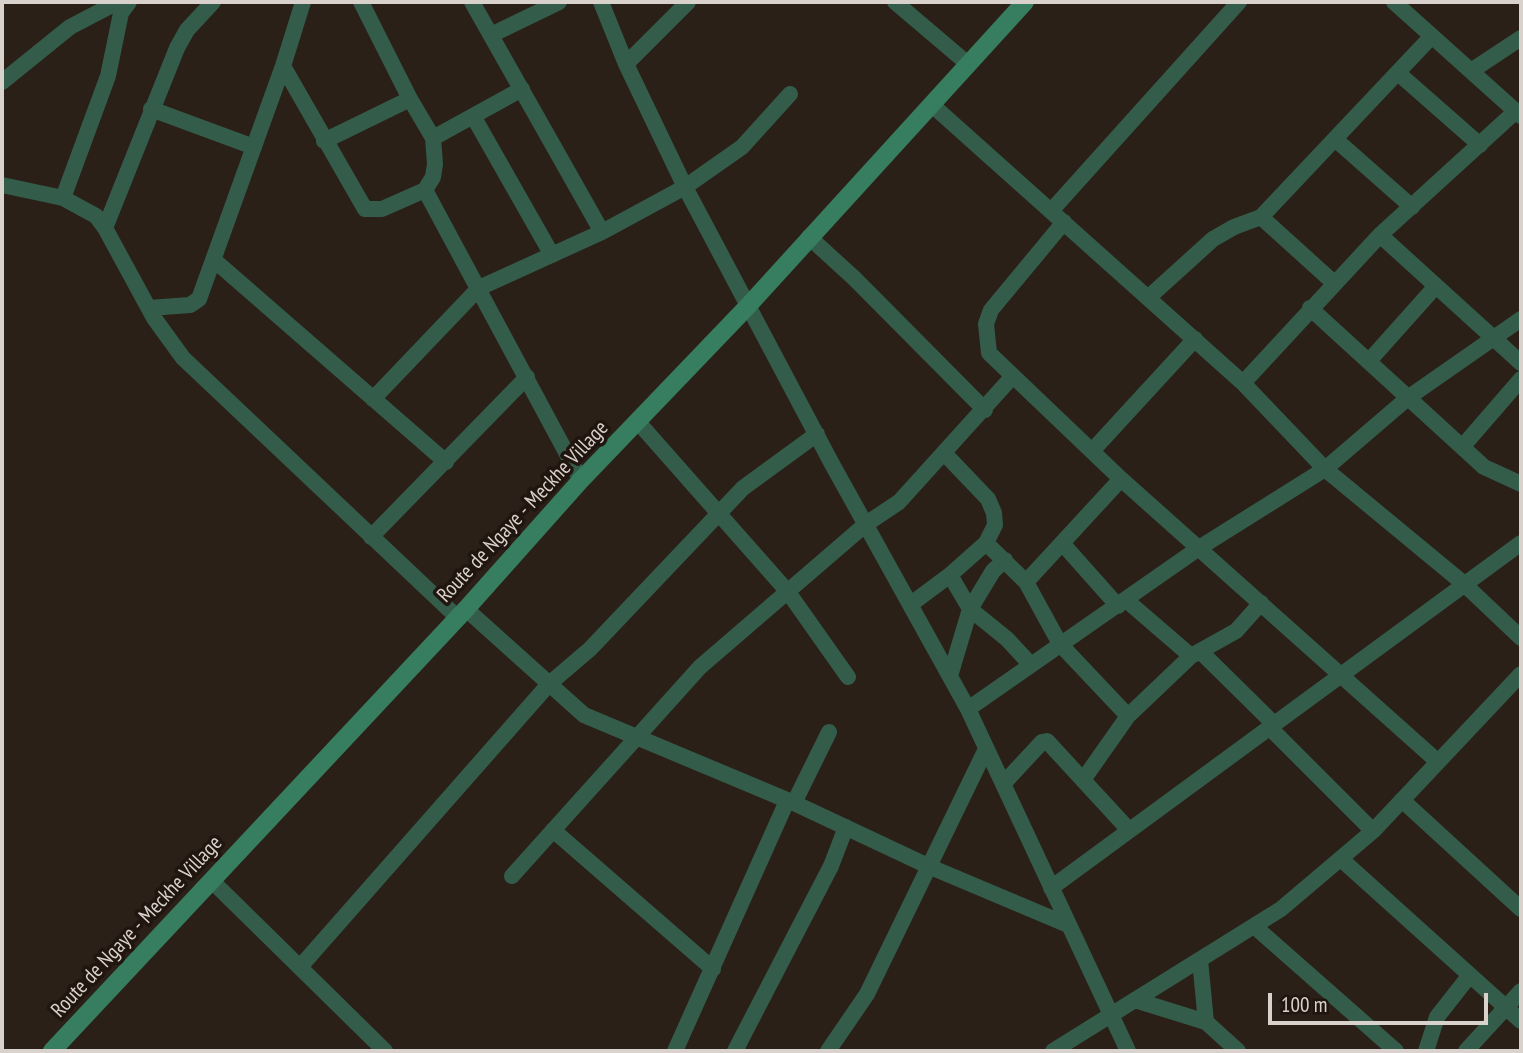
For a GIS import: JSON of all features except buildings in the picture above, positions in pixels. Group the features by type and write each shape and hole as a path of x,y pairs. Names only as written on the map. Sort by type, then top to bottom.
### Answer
{"main road":[{"name":"Route de Ngaye - Meckhe Village","path":"52,1051 462,613 581,480 747,307 1025,2"}],"street":[{"path":"2,82 70,27 118,2"},
{"path":"62,198 108,76 117,26 129,2"},
{"path":"105,228 151,109 187,30 213,2"},
{"path":"149,309 190,305 200,299 284,66 303,2"},
{"path":"284,66 324,141 365,209 383,209 425,190 433,177 433,138 360,2"},
{"path":"472,2 602,232"},
{"path":"491,35 559,2"},
{"path":"601,2 626,64 747,307 968,709 1109,1016 1128,1051"},
{"path":"626,64 688,2"},
{"path":"1239,2 1058,217 991,310 986,324 989,353 1121,479 1437,761"},
{"path":"1243,383 1380,235 1519,113 1394,2"},
{"path":"904,4 968,64"},
{"path":"1149,297 1213,239 1234,227 1261,218 1433,36"},
{"path":"1471,71 1521,38"},
{"path":"1398,73 1480,145"},
{"path":"433,138 522,89"},
{"path":"373,399 479,288 602,232 685,187 742,147 790,94"},
{"path":"324,141 410,99"},
{"path":"931,104 1243,383 1325,469 1463,583 1521,638"},
{"path":"151,109 254,147"},
{"path":"473,116 552,256"},
{"path":"1335,139 1412,207"},
{"path":"2,185 62,198 83,207 105,228 149,309 183,358 371,537 583,715 791,802 928,866 1068,925"},
{"path":"425,190 581,480"},
{"path":"1261,218 1334,283"},
{"path":"1380,235 1521,363"},
{"path":"809,237 985,410"},
{"path":"215,260 446,462"},
{"path":"1369,361 1436,286"},
{"path":"1310,308 1484,467 1521,484"},
{"path":"968,709 1199,548 1325,469 1409,397 1521,319"},
{"path":"1092,451 1195,339"},
{"path":"512,876 700,667 866,524 899,502 1013,376"},
{"path":"371,537 527,377"},
{"path":"1463,446 1521,379"},
{"path":"638,422 788,592 848,677"},
{"path":"300,967 549,684 590,649 716,513 770,465 817,434"},
{"path":"911,604 950,575 986,543 995,526 988,499 945,454"},
{"path":"1026,582 1121,479"},
{"path":"986,543 1026,582 1060,644 1129,716"},
{"path":"1062,543 1122,603 1196,654 1271,726 1373,831"},
{"path":"1051,888 1521,543"},
{"path":"950,676 970,608 993,571 1004,561"},
{"path":"950,575 970,608 1007,639 1031,665"},
{"path":"1083,780 1129,716 1196,654 1236,631 1261,603"},
{"path":"1053,1051 1281,909 1342,860 1373,831 1521,674"},
{"path":"675,1051 791,802 829,732"},
{"path":"1003,785 1042,742 1047,741 1129,831"},
{"path":"828,1051 867,994 986,749"},
{"path":"1402,800 1521,909"},
{"path":"735,1051 831,866 846,827"},
{"path":"553,830 713,970"},
{"path":"1342,860 1521,1021"},
{"path":"212,881 385,1051"},
{"path":"1254,926 1396,1051"},
{"path":"1200,960 1206,1022"},
{"path":"1426,1051 1437,1017 1470,975"},
{"path":"1466,1051 1521,991"},
{"path":"1135,1000 1206,1022 1238,1051"}]}
